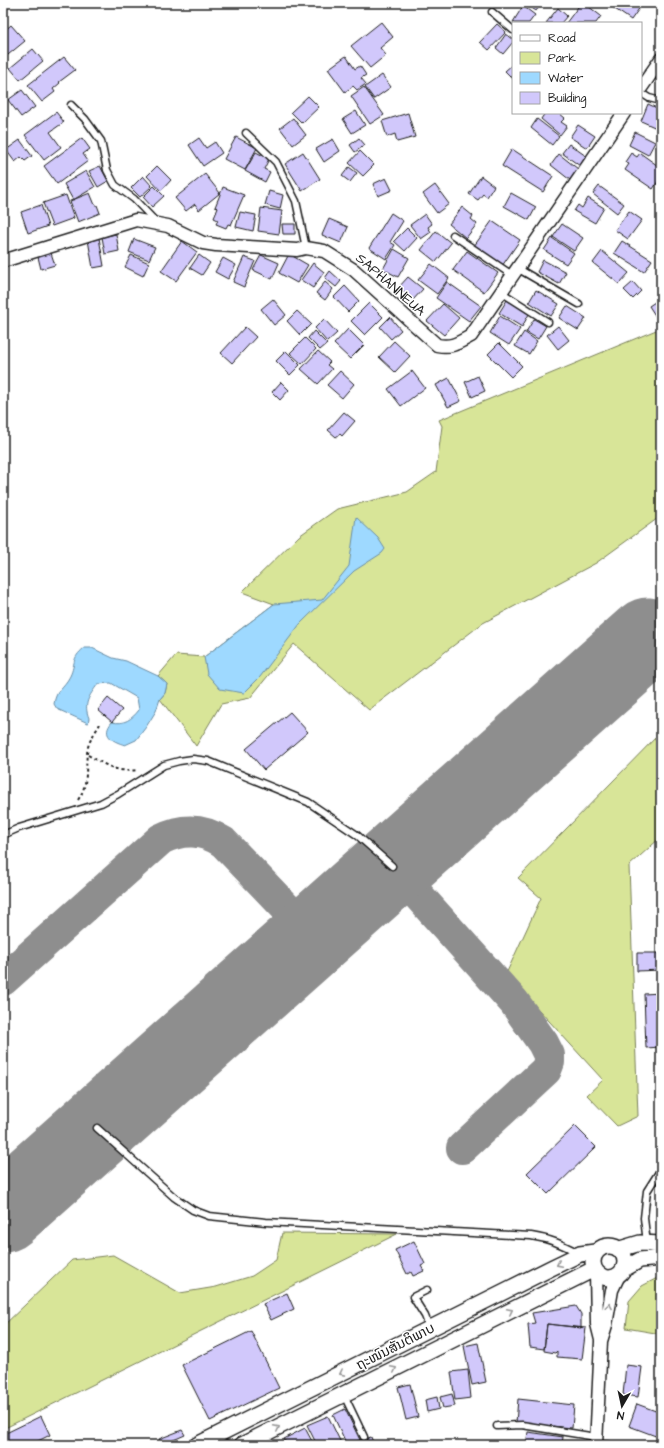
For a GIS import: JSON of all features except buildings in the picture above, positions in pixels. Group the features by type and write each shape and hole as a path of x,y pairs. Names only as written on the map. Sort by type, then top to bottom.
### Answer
{"street":[{"path":"642,87 661,59"},
{"name":"SAPHANNEUA","path":"3,261 136,220 168,226 203,243 297,250 306,248 324,251 354,270 437,345 446,346 458,343 471,336 620,114"},
{"path":"601,1341 597,1324 593,1257 595,1252 604,1246 610,1245 620,1249 640,1243 654,1244"},
{"path":"596,1442 601,1341 606,1324 612,1290 622,1271 625,1258 620,1249"},
{"name":"ຖະໜົນສັນຕິພາບ","path":"197,1445 580,1254 595,1252"},
{"path":"595,1271 606,1278 616,1276 640,1260 661,1258"},
{"name":"ຖະໜົນສັນຕິພາບ","path":"242,1445 595,1271"}],"lane":[{"path":"492,12 512,29"},
{"path":"642,94 649,98 661,101"},
{"path":"70,105 85,119 101,141 107,170 115,185 134,200 157,224"},
{"path":"246,133 276,162 296,201 306,248"},
{"path":"453,235 515,272 579,304"},
{"path":"501,292 548,322"},
{"path":"3,835 19,828 101,803 164,765 193,759 208,761 308,802 357,835 392,866"},
{"path":"97,1128 174,1197 193,1210 209,1216 266,1222 531,1236 548,1238 580,1254"},
{"path":"654,1244 644,1218 647,1191 661,1169"},
{"path":"427,1290 413,1297 425,1316 430,1329"},
{"path":"344,1394 364,1437"},
{"path":"497,1426 522,1425 609,1445"}],"path":[{"path":"77,802 84,791 88,746 100,724"},
{"path":"88,755 116,770 128,772 159,768"}],"green space":[{"path":"661,328 661,516 596,563 483,623 369,710 294,644 250,698 221,704 196,746 160,699 165,693 167,684 158,676 176,655 204,657 274,604 242,592 299,536 337,509 407,492 436,472 442,426 439,420"},
{"path":"661,732 661,837 629,866 638,1116 617,1126 587,1095 603,1080 506,974 541,898 518,878"},
{"path":"282,1233 397,1234 3,1429 3,1326 72,1260 113,1255 180,1293 216,1287 252,1276 276,1260"},
{"path":"661,1276 661,1334 626,1328 629,1301 642,1286"}],"water":[{"path":"356,517 378,538 385,549 382,553 354,571 300,624 260,677 244,693 220,689 207,674 204,657 274,604 322,600 349,566"},
{"path":"84,648 92,648 113,658 126,661 158,676 167,684 165,693 160,699 156,711 136,740 125,745 116,742 108,734 109,727 112,722 124,722 134,716 139,710 137,698 111,683 98,684 90,696 87,704 87,713 89,718 88,723 57,709 54,704 56,695 72,672 75,658"}],"taxiway":[{"path":"3,980 161,839 177,833 200,832 208,834 223,842 313,936"},
{"path":"392,866 514,1002 543,1043 549,1055 549,1062 546,1070 462,1148"}],"runway":[{"path":"3,1212 648,638"}]}
